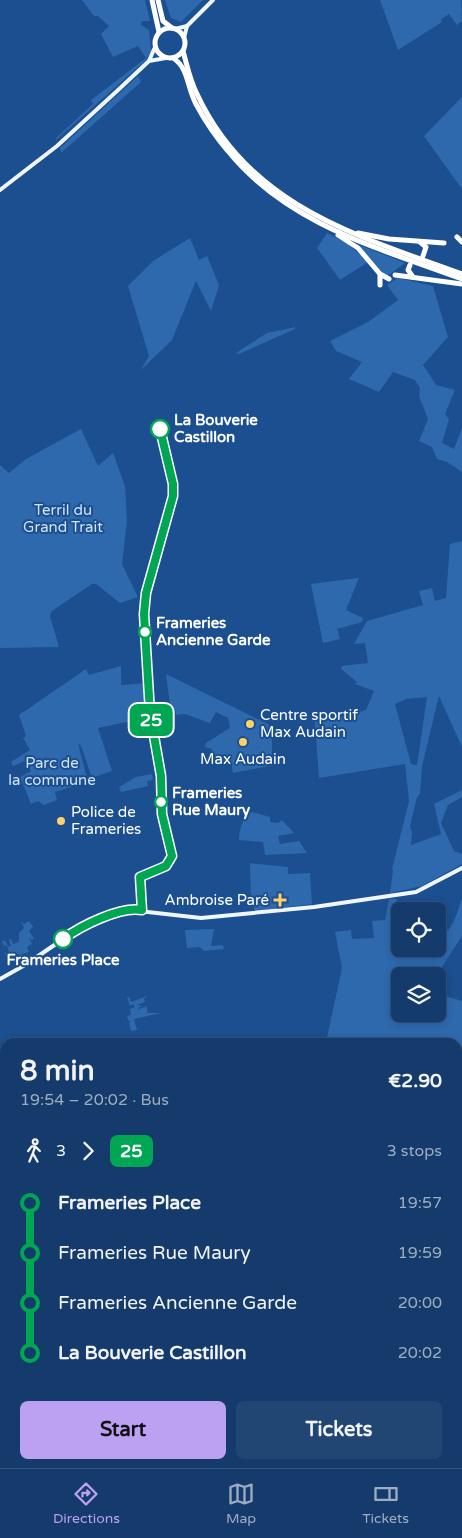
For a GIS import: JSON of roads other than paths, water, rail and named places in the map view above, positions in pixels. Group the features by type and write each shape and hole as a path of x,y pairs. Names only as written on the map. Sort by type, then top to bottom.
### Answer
{"highway":[{"path":"152,0 159,32 155,39 155,47 158,53 166,58 173,58 183,51"},
{"path":"158,0 163,21 184,38 183,51 199,98 231,149 277,193 337,228 408,257"},
{"path":"159,32 174,29"},
{"path":"173,58 184,67 195,102 229,153 273,194 358,248 380,274 389,279"},
{"path":"325,227 428,264 462,274"},
{"path":"337,228 372,236 444,243"},
{"path":"457,237 462,242"},
{"path":"419,242 426,247 423,256"},
{"path":"428,264 462,279"},
{"path":"410,265 408,270 412,276"},
{"path":"380,274 380,284"},
{"path":"396,275 462,284"}],"main road":[{"path":"184,38 187,26 213,0"},
{"path":"174,29 187,26"},
{"path":"0,190 56,146 149,61 155,47"},
{"path":"149,61 166,58"},
{"path":"0,979 25,965 75,931 123,911 142,910 202,918 314,907 421,890 462,868"}],"place":[{"name":"La Bouverie Castillon","path":"160,429"},
{"name":"Frameries Ancienne Garde","path":"145,632"},
{"name":"Centre sportif Max Audain","path":"250,724"},
{"name":"Max Audain","path":"243,742"},
{"name":"Frameries Rue Maury","path":"161,802"},
{"name":"Police de Frameries","path":"61,821"},
{"name":"Ambroise Paré","path":"280,900"},
{"name":"Frameries Place","path":"63,939"}],"park label":[{"name":"Terril du Grand Trait","path":"63,518"},
{"name":"Parc de la commune","path":"52,772"}]}
